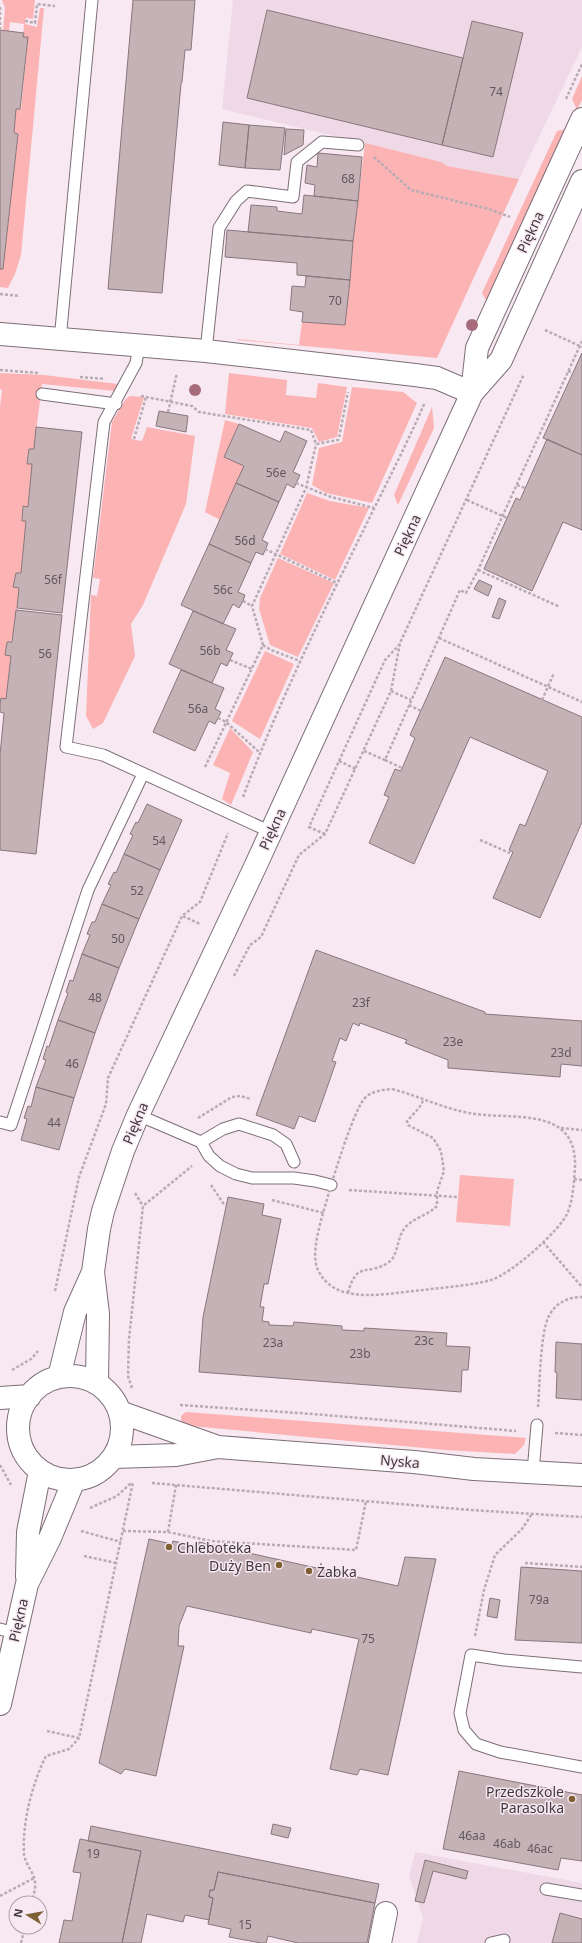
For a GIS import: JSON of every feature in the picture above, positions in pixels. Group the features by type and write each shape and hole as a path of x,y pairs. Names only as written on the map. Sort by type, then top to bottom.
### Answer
{"street":[{"name":"Piękna","path":"472,393 477,348 582,119"},
{"name":"Piękna","path":"97,1383 98,1314 93,1272 99,1229 108,1194 138,1115 271,832 472,393 501,360 582,181"},
{"path":"0,334 206,351 437,378 472,393"},
{"name":"Piękna","path":"59,1377 75,1312 93,1272"},
{"path":"76,1376 90,1379 97,1383 112,1396 120,1412 122,1436 118,1450 114,1457 99,1472 85,1479 56,1479 40,1471 30,1462 9,1430 19,1418 24,1403 46,1381 59,1377 76,1376"},
{"path":"0,1398 30,1396"},
{"name":"Nyska","path":"120,1412 218,1447 582,1475"},
{"name":"Nyska","path":"114,1457 176,1455 218,1447"},
{"name":"Piękna","path":"27,1584 28,1532 40,1471"},
{"name":"Piękna","path":"0,1704 7,1631 27,1584 50,1538 74,1480"},
{"path":"380,1943 386,1913"}],"lane":[{"path":"60,340 92,0"},
{"path":"206,351 220,228 236,201 247,191 293,198 297,162 322,142 358,145"},
{"path":"139,346 136,363 116,404 104,422 66,747 103,755 235,817 271,832"},
{"path":"42,394 116,404"},
{"path":"0,1122 11,1125 88,890 143,774"},
{"path":"138,1115 201,1142 209,1156 220,1166 236,1174 252,1178 294,1178 335,1186"},
{"path":"201,1142 223,1129 239,1124 273,1135 286,1144 294,1162"},
{"path":"533,1472 536,1428"},
{"path":"582,1667 504,1660 471,1655 460,1713 464,1730 476,1744 500,1752 582,1767"},
{"path":"546,1889 582,1895"},
{"path":"491,1943 504,1940"}],"path":[{"path":"25,21 35,22 37,4 55,6"},
{"path":"0,7 0,30"},
{"path":"371,154 410,190 488,209 511,218"},
{"path":"0,294 20,296"},
{"path":"543,334 548,323"},
{"path":"545,330 581,347"},
{"path":"385,760 460,590 466,594 478,570 568,371 581,347 582,341"},
{"path":"168,412 178,367"},
{"path":"568,371 573,373"},
{"path":"283,890 299,855 325,834 356,769 391,691 400,643 524,374"},
{"path":"316,444 338,440 348,391"},
{"path":"134,395 192,406 199,412 311,430 316,444 306,488 252,606 263,645 205,767"},
{"path":"134,439 146,397"},
{"path":"54,1297 79,1177 106,1104 108,1078 182,916 200,902 235,817 259,752 337,583 407,444 427,398"},
{"path":"296,483 306,488 374,508"},
{"path":"517,485 525,488"},
{"path":"467,500 507,518"},
{"path":"265,549 337,583"},
{"path":"478,570 560,607"},
{"path":"242,601 252,606"},
{"path":"440,638 582,702"},
{"path":"325,834 309,828 385,660 400,643"},
{"path":"263,645 271,650 300,661"},
{"path":"230,660 252,669"},
{"path":"542,700 554,673"},
{"path":"391,691 411,700"},
{"path":"409,705 421,711"},
{"path":"218,718 226,722 259,752"},
{"path":"364,751 402,768"},
{"path":"339,761 356,769"},
{"path":"480,840 512,854"},
{"path":"182,916 204,926"},
{"path":"560,1128 569,1140 575,1153 572,1200 567,1215 543,1242 513,1268 496,1278 477,1284 362,1296 348,1293 328,1284 318,1270 316,1249 324,1213 335,1186 354,1120 364,1099 377,1091 392,1089 424,1099 441,1107 472,1113 541,1119 560,1128 582,1130"},
{"path":"198,1118 232,1097 240,1096 251,1099"},
{"path":"348,1293 355,1274 359,1271 378,1267 389,1262 403,1230 409,1223 433,1210 437,1206 438,1191 444,1171 441,1151 433,1138 408,1126 407,1121 419,1108 424,1099"},
{"path":"135,1391 130,1386 128,1376 129,1339 143,1206 195,1163"},
{"path":"574,1179 582,1180"},
{"path":"345,1190 456,1198"},
{"path":"271,1199 324,1213"},
{"path":"543,1242 582,1287"},
{"path":"536,1428 544,1332 548,1317 563,1300 582,1297"},
{"path":"6,1373 31,1359 40,1350"},
{"path":"177,1404 536,1428 582,1435"},
{"path":"33,1895 36,1884 24,1856 25,1831 36,1776 46,1756 69,1749 79,1738 133,1482"},
{"path":"87,1511 98,1504 117,1496 133,1482 140,1482"},
{"path":"147,1483 582,1517"},
{"path":"168,1532 176,1485"},
{"path":"123,1531 168,1532 211,1541 356,1550 366,1501"},
{"path":"471,1655 484,1590 495,1555 522,1529 532,1514"},
{"path":"82,1531 84,1524"},
{"path":"74,1529 120,1542"},
{"path":"84,1556 116,1563"},
{"path":"526,1563 582,1567"},
{"path":"47,1731 79,1738"},
{"path":"0,1896 34,1878"}],"shaded area":[{"path":"2,0 35,0 33,19 26,18 25,24 37,27 40,8 44,8 21,255 15,274 8,288 0,287 0,269 3,269 18,134 14,133 16,109 21,109 28,38 23,37 24,24 10,22 9,31 3,31 5,8"},
{"path":"233,0 582,0 582,47 519,179 447,166 441,162 222,109"},
{"path":"582,76 582,100 577,110 572,99"},
{"path":"566,129 487,302 482,293 557,131"},
{"path":"365,143 441,162 447,166 519,179 437,358 238,340 237,339 299,345 302,322 345,325 353,241"},
{"path":"0,373 44,375 118,384 115,391 42,384 34,449 29,449 27,463 32,464 28,507 22,507 22,521 26,521 21,573 16,573 14,587 19,588 17,614 12,639 5,655 11,656 6,699 1,698 0,704 0,407 2,390 0,389"},
{"path":"229,373 287,380 286,395 316,398 318,383 347,387 337,437 319,442 312,428 225,414"},
{"path":"352,387 403,392 417,403 372,503 326,493 312,485 319,448 342,442"},
{"path":"130,396 144,397 131,439 142,441 147,427 195,436 186,504 143,605 131,624 135,656 103,723 93,729 86,716 91,595 97,596 100,579 93,578 112,422 125,400"},
{"path":"432,407 434,428 398,505 394,495"},
{"path":"225,420 239,424 224,457 244,466 220,520 205,512"},
{"path":"307,493 330,501 369,508 335,580 280,554"},
{"path":"278,558 334,583 298,657 270,645 259,609 260,598"},
{"path":"265,651 294,664 260,739 232,721"},
{"path":"230,728 253,752 231,805 222,799 230,773 213,765"},
{"path":"460,1175 514,1179 510,1226 456,1222"},
{"path":"186,1412 526,1438 524,1445 515,1454 445,1450 181,1425 181,1416"},
{"path":"415,1852 582,1883 582,1943 417,1943 423,1918 409,1876"}],"building":[{"path":"133,0 195,0 191,50 185,50 181,84 162,293 108,289"},
{"path":"267,10 463,58 442,145 247,98"},
{"path":"472,21 523,33 493,157 442,145"},
{"path":"0,30 24,33 23,37 28,37 20,109 16,109 14,133 18,134 3,269 0,269"},
{"path":"223,122 249,125 245,168 219,165"},
{"path":"249,125 285,128 280,170 245,168"},
{"path":"286,129 304,130 303,145 284,155"},
{"path":"318,153 362,157 358,201 314,196 315,185 305,183 307,165 317,167"},
{"path":"304,195 358,201 353,241 248,232 251,205 277,207 277,211 302,214"},
{"path":"227,230 353,241 350,280 297,275 297,263 225,257"},
{"path":"306,276 350,280 345,325 302,322 303,312 290,310 292,286 305,287"},
{"path":"582,353 582,455 543,438"},
{"path":"159,411 188,416 186,432 156,426"},
{"path":"239,424 280,442 285,431 307,441 293,472 300,475 294,488 287,484 279,502 236,483 244,466 224,457"},
{"path":"36,427 82,432 62,613 17,608 19,588 13,587 16,573 21,573 26,521 22,521 23,506 28,507 32,464 27,464 29,449 34,449"},
{"path":"547,439 582,455 582,530 563,522 532,591 484,569 516,498 520,500"},
{"path":"236,483 279,502 262,540 268,543 263,555 256,552 251,563 209,544"},
{"path":"209,544 251,563 238,592 245,595 243,601 239,608 233,604 223,624 181,605"},
{"path":"479,580 492,586 488,596 474,589"},
{"path":"499,598 506,601 499,619 492,617"},
{"path":"16,610 62,615 36,854 0,850 0,755 4,713 0,712 0,704 1,698 6,699 11,656 5,655 7,642 12,642"},
{"path":"193,611 236,629 226,650 233,653 227,666 221,663 212,683 169,664"},
{"path":"445,657 582,717 582,822 540,918 493,898 513,852 509,850 520,824 525,826 548,771 470,737 414,864 369,843 389,797 384,795 395,769 401,771 415,738 410,735"},
{"path":"181,670 224,688 215,709 221,712 215,724 209,721 195,751 153,732"},
{"path":"147,804 182,820 160,870 124,854 133,835 130,834 136,822 138,823"},
{"path":"124,854 160,870 139,919 102,904 111,885 108,884 114,872 116,873"},
{"path":"102,904 139,919 119,968 82,954 90,935 87,934 92,922 95,922"},
{"path":"316,950 485,1012 485,1014 582,1021 582,1066 561,1064 560,1077 448,1068 448,1060 405,1043 407,1040 360,1023 359,1026 353,1023 346,1041 340,1038 332,1061 336,1062 315,1122 299,1116 294,1129 256,1115"},
{"path":"82,954 119,968 95,1033 58,1020 68,993 66,992 70,980 73,981"},
{"path":"58,1020 95,1033 74,1098 36,1087 46,1060 43,1059 47,1046 49,1047"},
{"path":"36,1087 74,1098 59,1150 21,1140 27,1119 24,1118 28,1106 31,1107"},
{"path":"228,1197 264,1204 262,1215 281,1219 268,1284 264,1284 260,1307 264,1307 262,1321 269,1322 269,1325 293,1326 294,1322 342,1326 342,1330 364,1331 364,1328 447,1333 446,1346 470,1347 468,1370 462,1370 461,1392 199,1372 203,1317"},
{"path":"556,1342 582,1344 582,1400 556,1398"},
{"path":"149,1539 172,1544 173,1541 198,1546 199,1542 398,1586 405,1557 436,1559 388,1775 360,1769 357,1775 330,1769 359,1639 312,1629 311,1633 187,1606 179,1626 178,1646 184,1646 156,1776 125,1769 121,1774 99,1763"},
{"path":"521,1567 582,1571 582,1643 515,1640"},
{"path":"490,1598 500,1600 497,1618 487,1616"},
{"path":"459,1771 582,1795 582,1861 561,1858 558,1870 443,1849"},
{"path":"273,1824 291,1828 288,1838 271,1834"},
{"path":"91,1826 379,1884 375,1903 218,1872 214,1890 210,1890 209,1897 213,1898 209,1920 185,1915 183,1922 147,1914 141,1943 122,1943 141,1851 88,1841"},
{"path":"80,1839 141,1851 122,1943 59,1943 64,1920 72,1921 81,1873 73,1872"},
{"path":"425,1860 468,1871 466,1879 433,1871 424,1903 415,1901"},
{"path":"218,1872 375,1903 367,1943 298,1943 268,1936 266,1943 261,1943 229,1937 231,1929 208,1924 213,1898 209,1897 210,1890 214,1890"},
{"path":"560,1913 582,1919 582,1943 552,1943"}],"place":[{"name":"Chleboteka","path":"169,1547"},
{"name":"Duży Ben","path":"279,1565"},
{"name":"Żabka","path":"309,1571"},
{"name":"Przedszkole Parasolka","path":"572,1799"}]}
